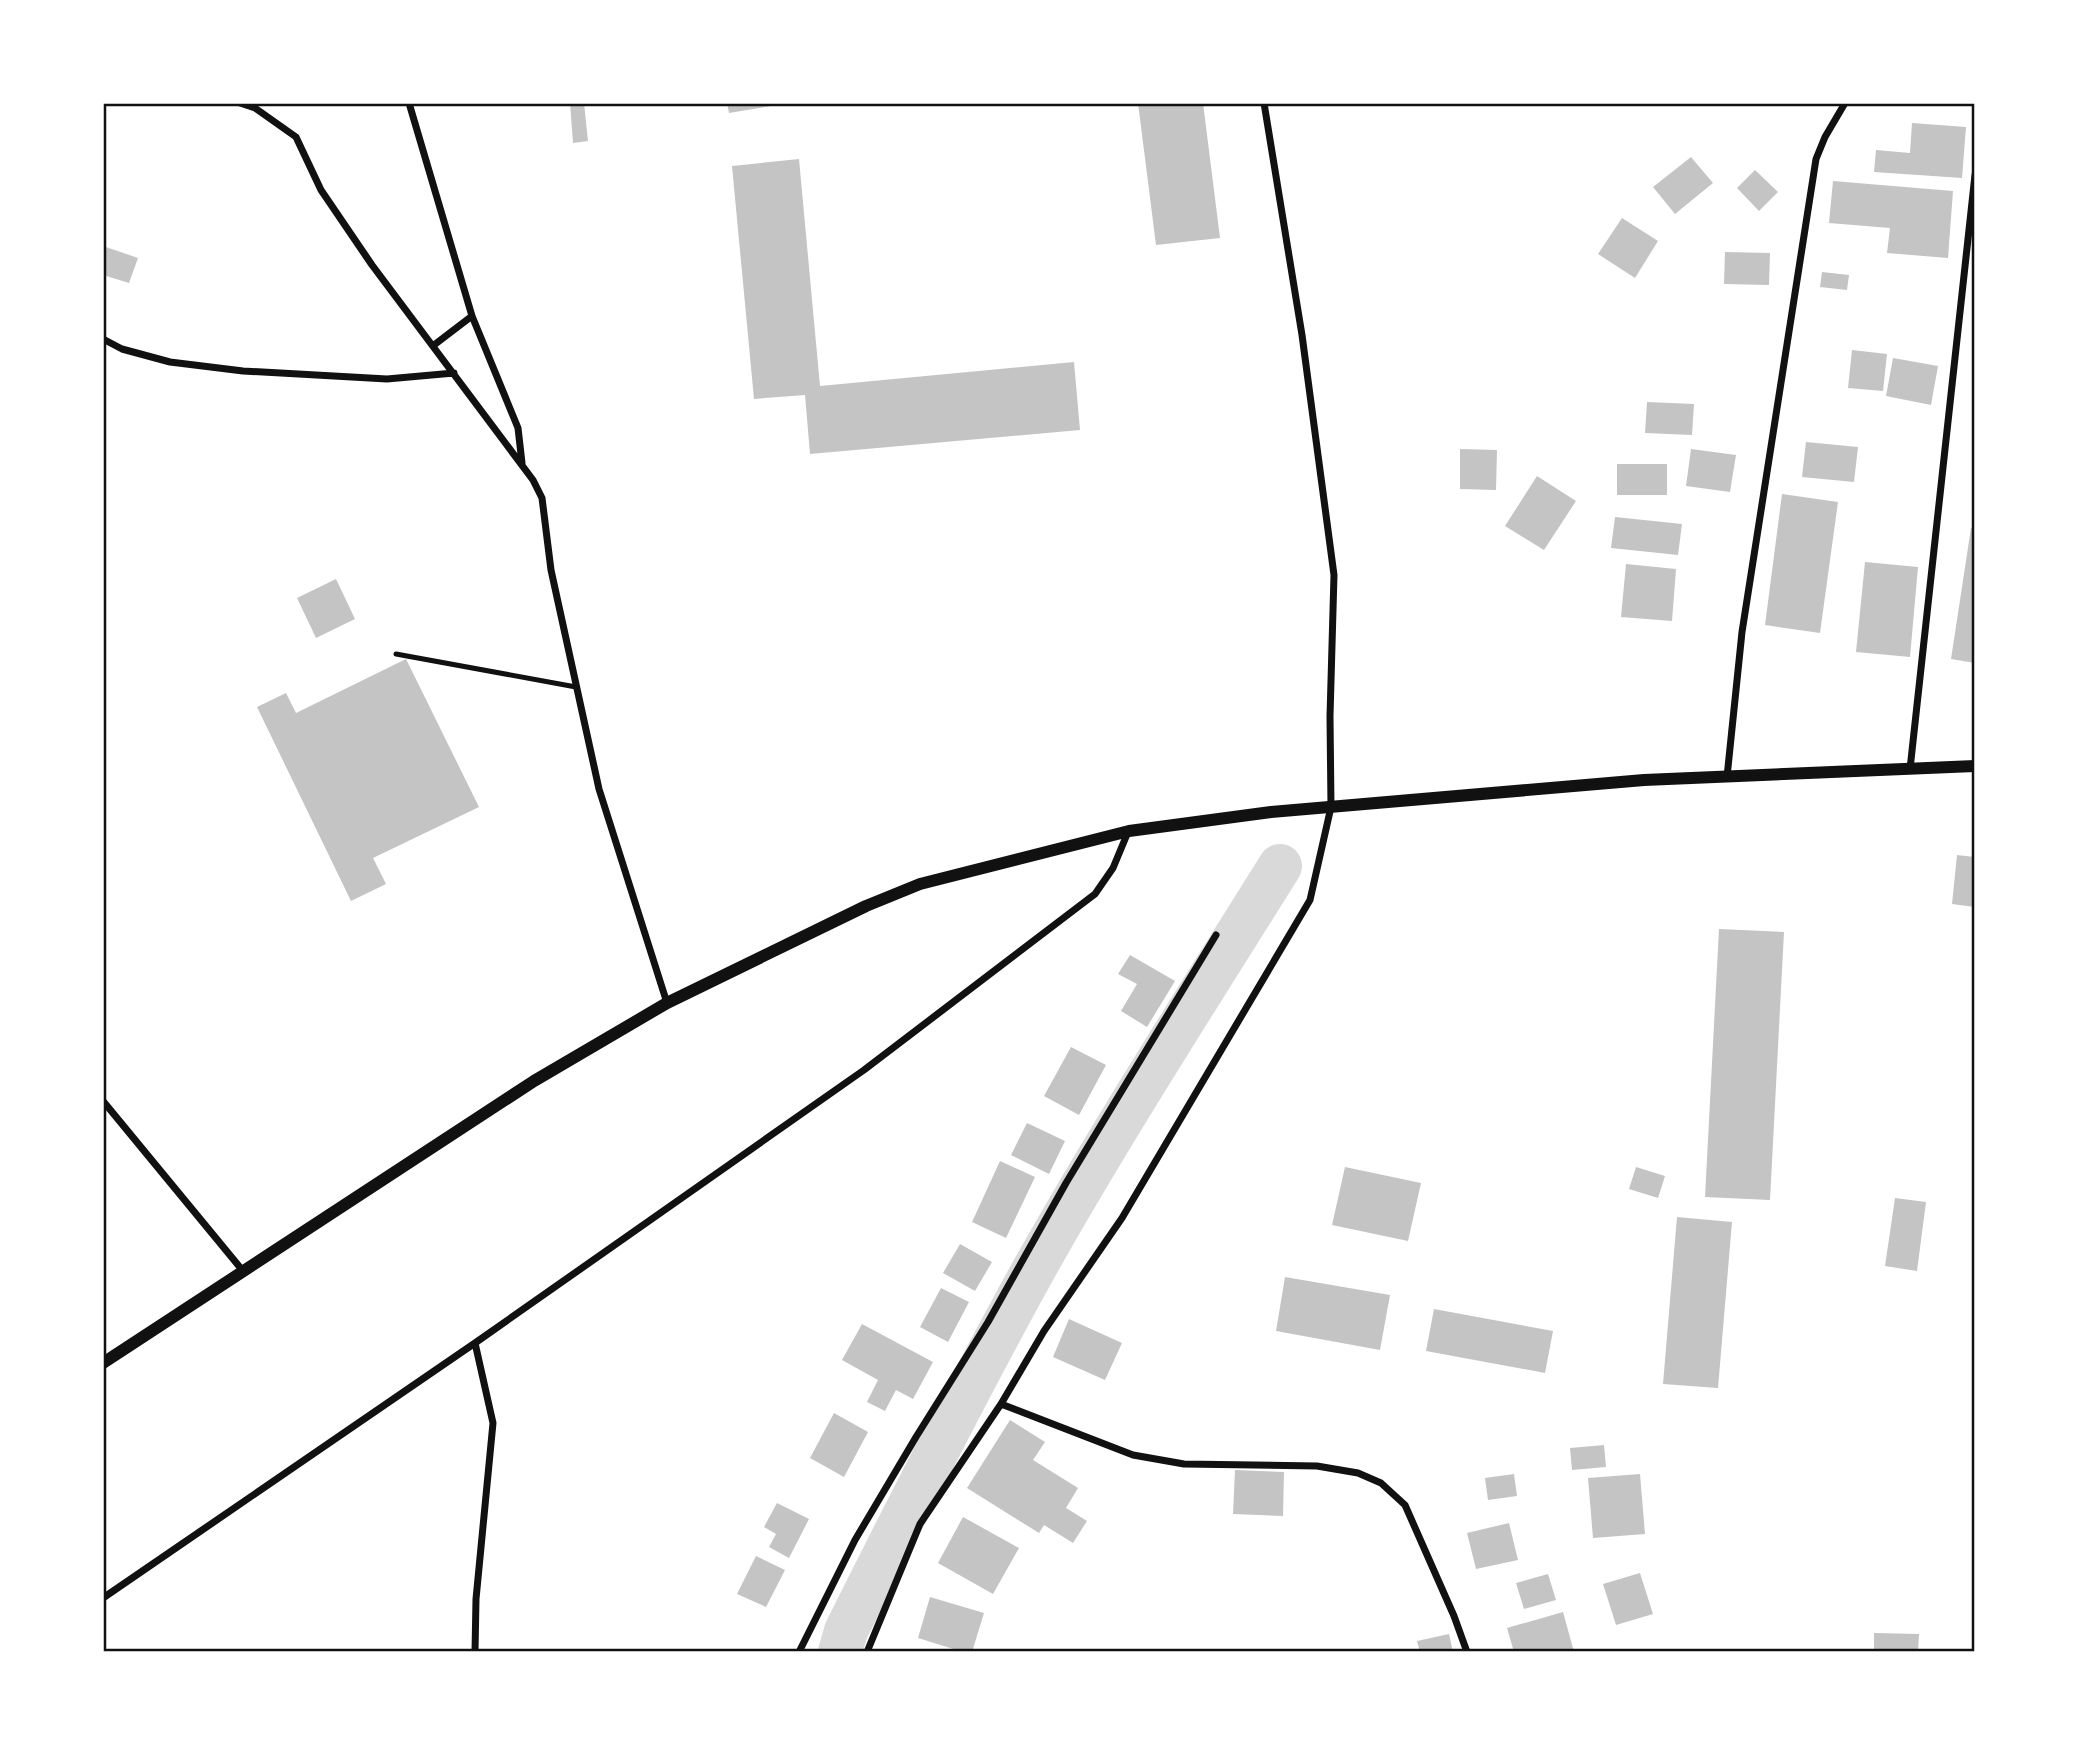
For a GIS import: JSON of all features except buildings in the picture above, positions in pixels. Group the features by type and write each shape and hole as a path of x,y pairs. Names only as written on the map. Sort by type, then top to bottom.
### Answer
{"street":[{"path":"240,103 256,108 296,137 321,190 372,265 522,463 542,498 551,570 599,789 667,1003"},
{"path":"409,103 471,316 518,428 522,463"},
{"path":"867,1652 920,1524 1001,1404 1044,1331 1122,1218 1310,900 1331,807 1334,575 1302,335 1264,103"},
{"path":"1727,777 1742,632 1816,159 1825,137 1845,103"},
{"path":"1910,769 1975,175"},
{"path":"434,345 471,316"},
{"path":"103,339 122,349 170,362 243,371 387,379 454,373"},
{"path":"103,1363 534,1081 667,1003 866,906 920,884 1129,831 1271,812 1644,780 1975,766"},
{"path":"103,1598 475,1343 864,1070 1095,894 1113,868 1129,831"},
{"path":"799,1652 855,1540 988,1322 1073,1172 1216,935"},
{"path":"103,1101 243,1271"},
{"path":"475,1343 493,1423 476,1599 475,1652"},
{"path":"1001,1404 1133,1455 1184,1464 1317,1465 1358,1473 1381,1483 1405,1505 1467,1652"}],"lane":[{"path":"396,654 576,687"}],"waterway":[{"path":"840,1652 846,1631 892,1540 1034,1269 1124,1116 1280,866"}]}
